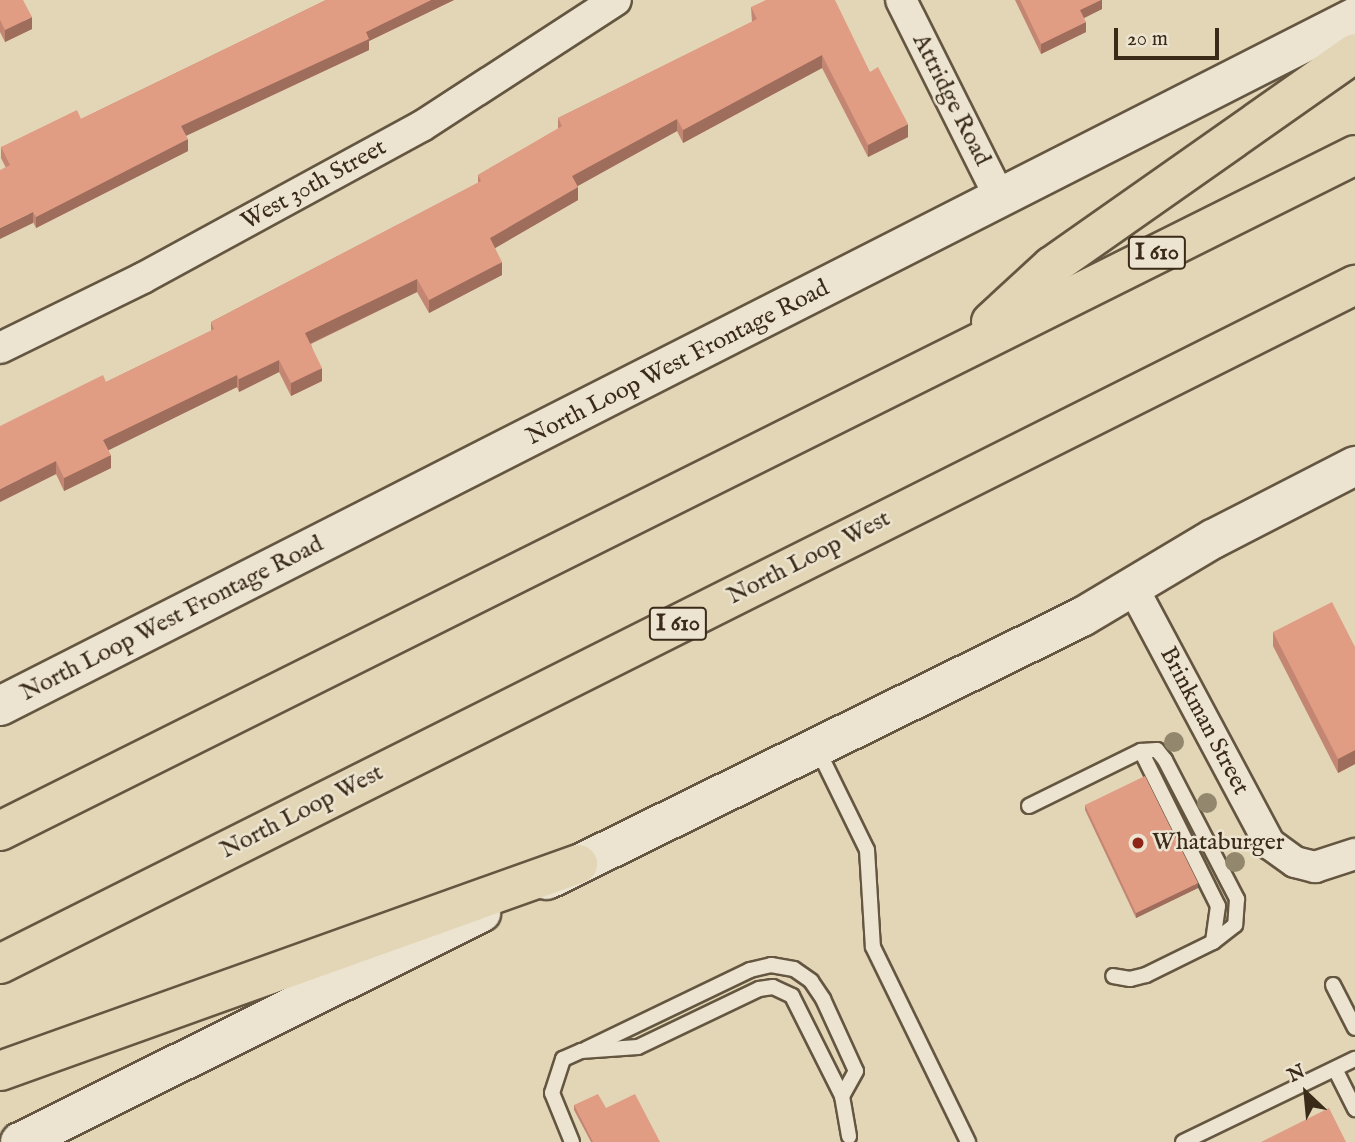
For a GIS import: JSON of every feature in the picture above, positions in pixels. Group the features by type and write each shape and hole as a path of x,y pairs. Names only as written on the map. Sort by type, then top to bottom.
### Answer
{"highway":[{"path":"958,352 1052,266 1355,53"},
{"name":"I 610","path":"0,831 1355,155"},
{"name":"North Loop West","path":"0,964 1355,285"},
{"path":"0,1071 578,864"}],"main road":[{"name":"North Loop West Frontage Road","path":"0,706 1001,200 1355,17"},
{"path":"20,1142 63,1127 578,864 818,750 1082,617 1132,586 1355,467"}],"street":[{"name":"West 30th Street","path":"0,348 143,278 422,125 616,0"},
{"name":"Attridge Road","path":"901,0 1001,200"},
{"name":"Brinkman Street","path":"1132,586 1270,844 1295,862 1315,867 1354,859"}],"lane":[{"path":"818,750 867,849 873,947 968,1142"},
{"path":"1030,806 1141,751 1218,906 1213,942 1146,975 1130,979 1113,976"},
{"path":"572,1142 552,1093 563,1059 750,970 771,965 793,969 811,981 823,999 856,1072 842,1096"},
{"path":"1333,985 1355,1028"},
{"path":"581,1051 638,1047 773,987 792,996 842,1096 849,1136"},
{"path":"1183,1142 1355,1059"},
{"path":"1335,1069 1355,1109"}],"building":[{"path":"0,0 23,0 32,17 5,30 0,20"},
{"path":"326,0 431,0 366,32 369,39 181,126 188,139 36,217 33,212 0,228 0,170 10,165 1,147 77,110 81,119"},
{"path":"766,0 835,0 870,72 878,67 908,124 868,145 822,55 683,130 677,119 572,176 578,187 490,238 502,262 429,300 417,279 305,333 322,368 291,383 279,360 239,379 237,375 103,440 111,455 64,478 56,461 0,489 0,426 103,375 106,382 214,329 211,322 481,181 478,175 562,126 558,118 757,19 751,7"},
{"path":"1020,0 1101,0 1080,10 1086,22 1041,44"},
{"path":"1332,602 1355,647 1355,750 1338,759 1273,632"},
{"name":"Whataburger","path":"1145,776 1198,883 1136,913 1085,805"},
{"path":"598,1094 606,1108 635,1094 660,1142 593,1142 574,1105"},
{"path":"1329,1108 1346,1142 1261,1142"}],"place":[{"name":"Whataburger","path":"1138,843"}]}
